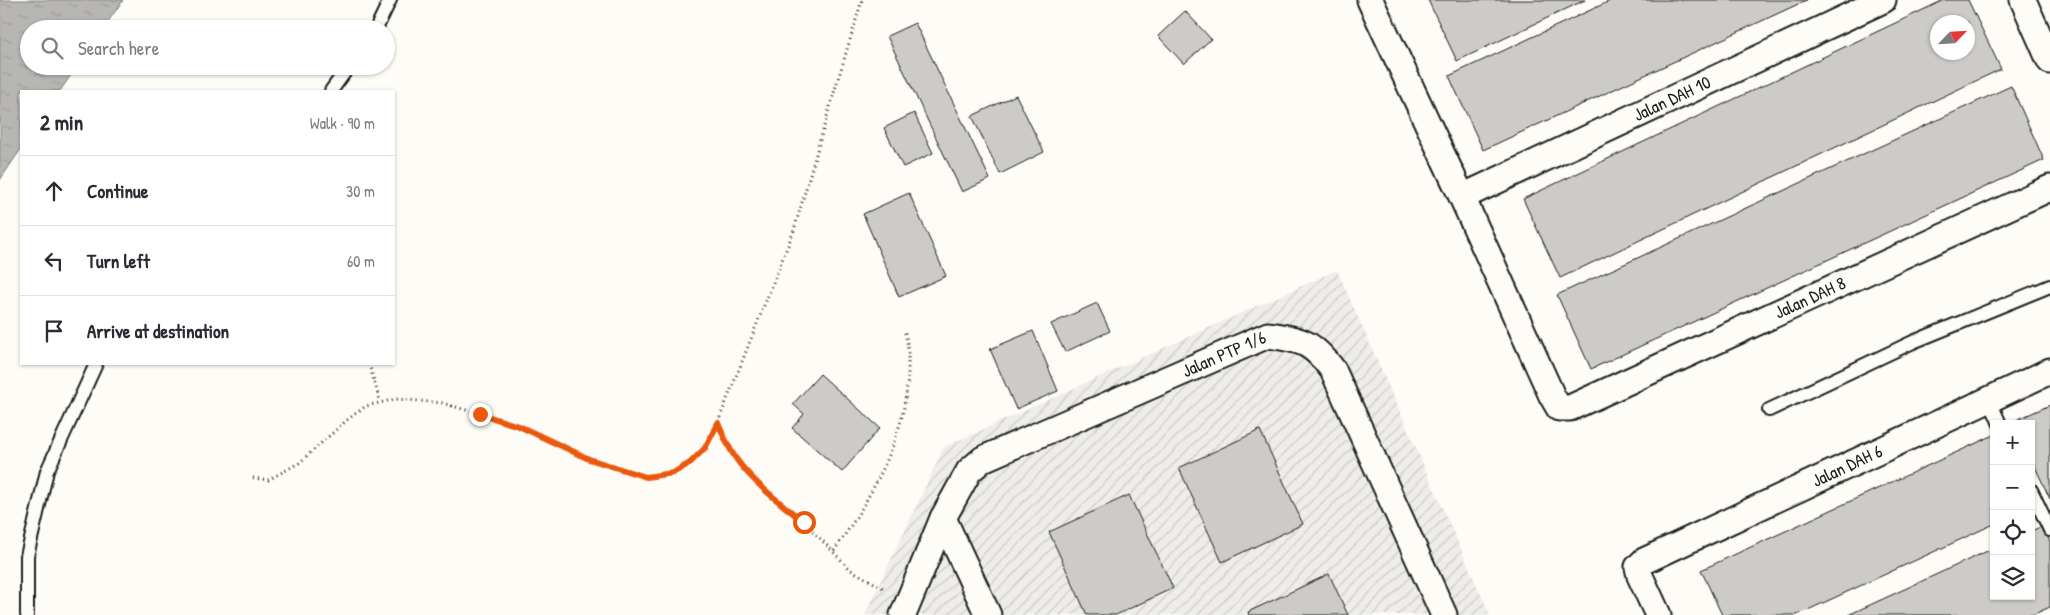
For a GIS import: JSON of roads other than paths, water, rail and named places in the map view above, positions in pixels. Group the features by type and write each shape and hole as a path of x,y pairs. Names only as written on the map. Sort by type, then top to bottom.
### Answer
{"street":[{"path":"1370,0 1462,196"},
{"name":"Jalan DAH 10","path":"1462,196 1883,0"},
{"path":"2023,0 2050,61"},
{"name":"Jalan DAH 8","path":"1462,196 1552,396 1559,408 1570,408 2050,188"},
{"name":"Jalan PTP 1/6","path":"906,606 943,518 968,471 983,459 1268,335 1297,340 1319,351 1333,370 1444,615"},
{"name":"Jalan DAH 6","path":"1658,615 1640,576 1638,567 1644,561 2050,370"},
{"path":"943,518 988,615"}],"lane":[{"path":"380,20 390,0"},
{"path":"331,90 342,75"},
{"path":"1769,410 1913,342 2050,286"},
{"path":"27,615 26,556 47,471 96,365"},
{"path":"1989,399 1998,420"},
{"path":"2035,498 2050,530"}],"water":[{"path":"0,0 123,0 109,20 20,20 20,75 71,75 61,90 20,90 20,150 0,180"}]}
